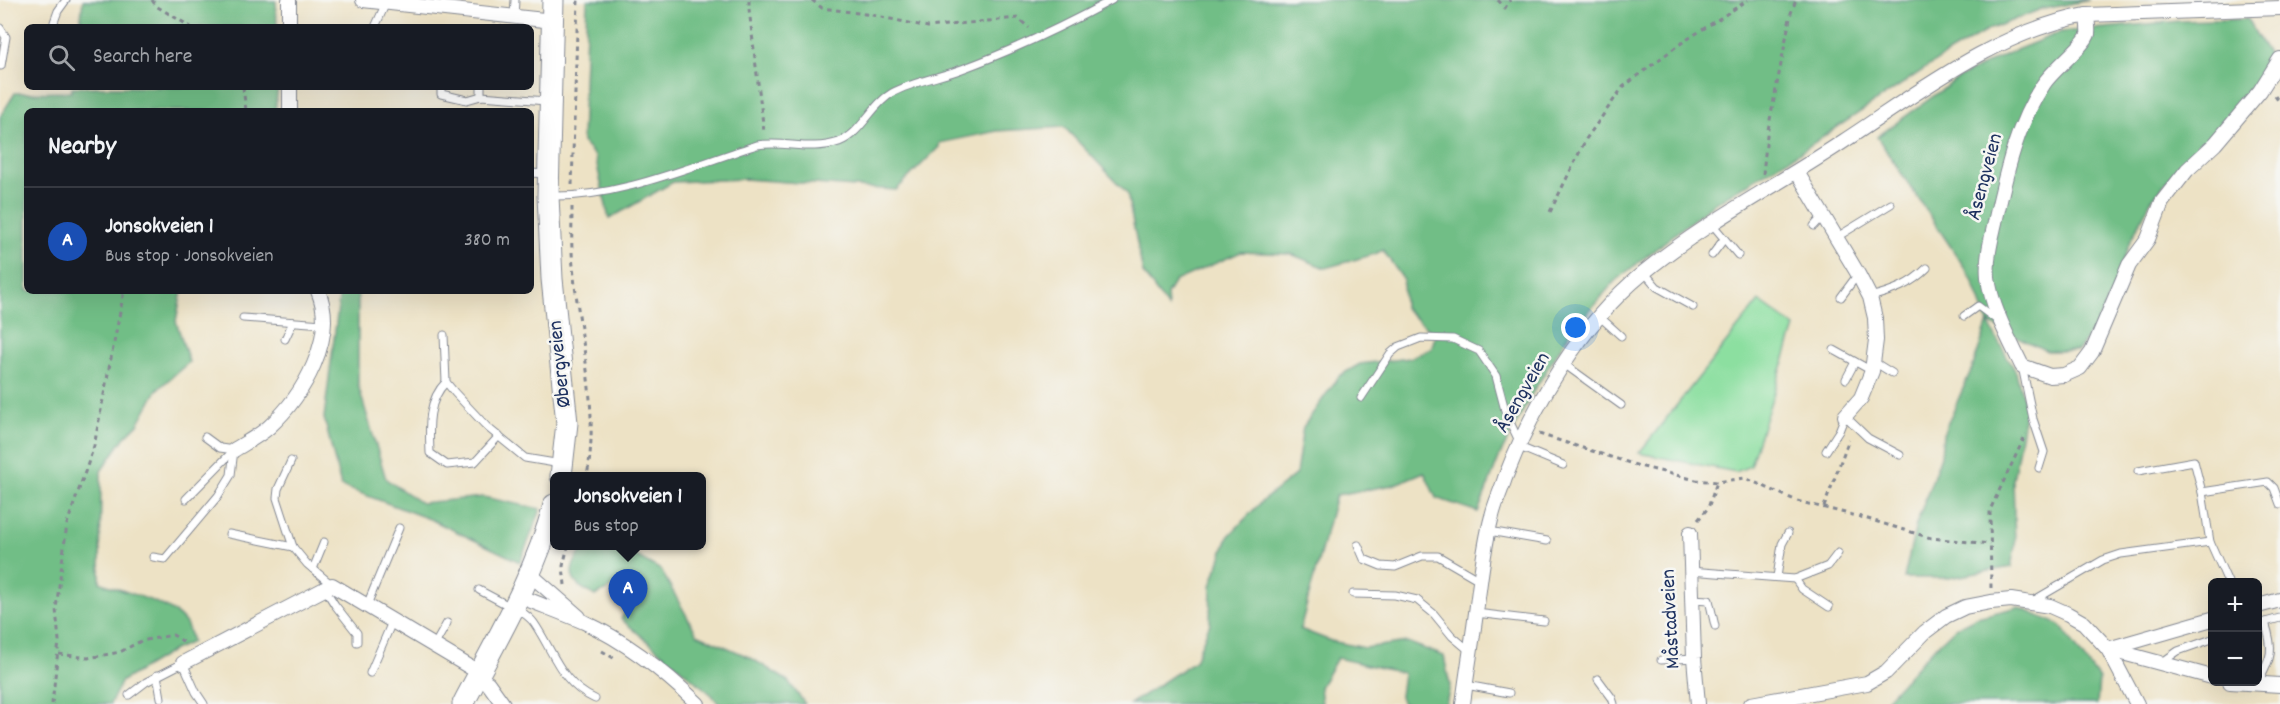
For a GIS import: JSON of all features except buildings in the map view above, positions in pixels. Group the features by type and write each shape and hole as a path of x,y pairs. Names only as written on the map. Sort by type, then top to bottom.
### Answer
{"main road":[{"name":"Øbergveien","path":"553,0 550,102 540,173 548,196 552,279 567,423 562,470"},
{"path":"463,704 531,575 550,522"}],"street":[{"path":"289,0 289,24"},
{"path":"363,0 553,21"},
{"name":"Åsengveien","path":"1463,704 1492,515 1521,439 1564,364 1600,317 1644,272 1712,224 1797,172 1975,56 2013,39 2087,15 2280,8"},
{"name":"Åsengveien","path":"2022,366 2002,324 1988,279 1987,259 2006,175 2028,108 2044,82 2060,63 2084,43 2088,34 2087,15"},
{"path":"2022,366 2050,376 2064,375 2080,368 2092,352 2129,265 2148,239 2162,202 2187,170 2215,144 2260,92 2280,59"},
{"path":"290,90 290,108"},
{"path":"1797,172 1818,221 1837,237 1858,274 1870,297 1875,318 1873,366 1861,398 1845,416"},
{"path":"234,450 268,428 302,388 320,348 325,311 319,294"},
{"name":"Måstadveien","path":"1690,533 1694,658 1698,704"},
{"path":"531,575 555,598 571,608 585,623"},
{"path":"183,663 329,587 367,604 392,622 479,675 488,683 503,704"},
{"path":"2262,605 2280,600"},
{"path":"1751,704 1803,700 1867,683 1886,672 1916,640 1946,616 1965,607 1991,602 2030,602 2050,606 2084,624 2108,649 2137,704"},
{"path":"515,603 585,623 617,640 651,663 698,704"},
{"path":"2108,649 2208,620"},
{"path":"2108,649 2208,676"},
{"path":"2262,685 2280,685"}],"lane":[{"path":"54,22 66,0"},
{"path":"514,17 515,0"},
{"path":"548,196 572,197 625,188 765,144 807,148 839,142 857,130 874,107 893,92 960,70 1040,37 1112,0"},
{"path":"376,24 386,3"},
{"path":"0,28 6,37 1,66"},
{"path":"441,90 441,94 467,100 481,96 550,102"},
{"path":"481,90 481,96"},
{"path":"1837,237 1891,204"},
{"path":"1712,224 1738,255"},
{"path":"1712,255 1724,239"},
{"path":"1870,297 1898,289 1914,280 1927,268"},
{"path":"1644,272 1657,287 1692,307"},
{"path":"1840,297 1858,274"},
{"path":"1964,316 1978,306 2002,324"},
{"path":"1600,317 1621,336"},
{"path":"243,318 323,324"},
{"path":"285,339 293,322"},
{"path":"444,335 446,382 498,436 525,458 562,470"},
{"path":"1361,398 1390,354 1398,347 1421,338 1453,339 1479,351 1485,359 1496,376 1506,414 1521,439 1563,465"},
{"path":"1834,351 1855,362 1892,373"},
{"path":"1846,379 1855,362"},
{"path":"1564,364 1622,405"},
{"path":"2022,366 2033,419 2044,452 2039,468"},
{"path":"446,382 437,391 429,420 430,453 447,465 475,462 498,436"},
{"path":"1826,451 1839,431 1845,416 1868,438 1900,455"},
{"path":"205,437 220,448 234,450"},
{"path":"186,499 234,450"},
{"path":"153,557 165,559 218,496 231,475 234,450"},
{"path":"291,462 278,489 277,498 293,547 329,587 335,605 357,633 357,642"},
{"path":"2138,471 2194,462 2202,492 2210,542 2226,578"},
{"path":"2202,492 2268,482 2274,488 2280,504"},
{"path":"367,604 399,528"},
{"path":"1489,531 1548,541"},
{"path":"1777,578 1782,544 1788,533"},
{"path":"229,534 293,547"},
{"path":"2030,602 2103,560 2121,554 2210,542"},
{"path":"313,569 324,543"},
{"path":"1358,545 1364,558 1381,566 1395,567 1422,556 1438,556 1481,581"},
{"path":"1690,571 1795,579 1828,566 1838,553"},
{"path":"1795,579 1803,589 1829,607"},
{"path":"479,590 515,603 533,621 558,667 582,693 596,699"},
{"path":"1353,594 1395,595 1417,600 1471,652"},
{"path":"1692,599 1709,600 1715,626"},
{"path":"1476,613 1544,621"},
{"path":"2262,623 2280,618"},
{"path":"370,673 392,622"},
{"path":"434,646 447,623"},
{"path":"2262,625 2270,637 2271,657 2262,675"},
{"path":"2161,663 2178,651 2208,640"},
{"path":"1661,660 1694,658"},
{"path":"129,695 157,675 183,663 204,704"},
{"path":"157,675 161,698"},
{"path":"1598,679 1614,704"},
{"path":"1466,685 1509,693"}],"path":[{"path":"152,0 156,6 185,24"},
{"path":"578,0 572,197 573,265 589,386 591,436 587,472"},
{"path":"749,0 765,144"},
{"path":"812,0 822,8 872,15 928,27 1018,18 1040,37"},
{"path":"1498,0 1505,8 1510,0"},
{"path":"1550,212 1586,139 1623,87 1677,46 1748,0"},
{"path":"1761,194 1767,135 1796,0"},
{"path":"243,90 246,108"},
{"path":"52,704 60,641 56,609 67,524 94,446 123,294"},
{"path":"1824,507 1850,441 1845,416"},
{"path":"1991,602 1990,510 2033,419"},
{"path":"1521,439 1695,480 1717,482 1745,478 1797,501 1931,538 1990,544"},
{"path":"1690,533 1708,507 1717,482"},
{"path":"555,598 565,584 563,566 567,550"},
{"path":"58,654 88,658 120,652 141,641 173,635 202,653"}],"green space":[{"path":"83,0 276,1 277,24 80,24"},
{"path":"587,0 2089,0 2039,10 1988,30 1944,56 1800,152 1713,204 1615,281 1569,334 1533,392 1500,455 1478,512 1436,498 1424,472 1393,485 1336,495 1300,629 1331,641 1365,648 1407,642 1444,656 1450,686 1446,704 1403,704 1400,696 1403,673 1337,658 1320,687 1322,704 1130,704 1195,661 1210,623 1211,586 1228,537 1261,502 1296,474 1303,427 1339,376 1360,364 1410,358 1432,348 1435,335 1404,308 1403,279 1383,250 1325,268 1291,254 1241,252 1175,281 1167,294 1168,308 1143,273 1127,193 1064,127 997,131 939,143 939,147 896,190 744,179 673,182 609,219 595,156 582,142"},
{"path":"2247,19 2273,62 2215,134 2189,154 2151,201 2129,244 2113,290 2095,327 2078,351 2047,351 1988,323 2016,372 2026,409 2013,479 2015,546 2011,567 1949,578 1904,578 1916,525 1941,456 1943,434 1973,366 1988,322 1971,277 1877,137 1960,77 2006,54 2061,32 2180,21"},
{"path":"71,90 278,90 275,108 24,108 24,294 181,294 176,321 189,362 157,390 138,424 124,438 101,471 100,582 168,608 184,621 192,642 122,681 110,704 0,704 0,117 15,93 71,92"},
{"path":"340,294 356,294 358,385 386,479 421,503 483,497 541,509 520,562 432,520 341,486 324,418"},
{"path":"1759,301 1795,327 1750,466 1736,472 1639,453"},
{"path":"583,550 626,550 661,570 697,634 751,658 788,681 805,704 719,704 712,695 621,619 631,603 629,592 614,586 595,596 578,585 572,575 572,570"},
{"path":"2018,607 2060,625 2099,679 2097,704 1882,704 1955,628 1977,617"}],"place":[{"name":"Jonsokveien 1","path":"628,619"}]}
